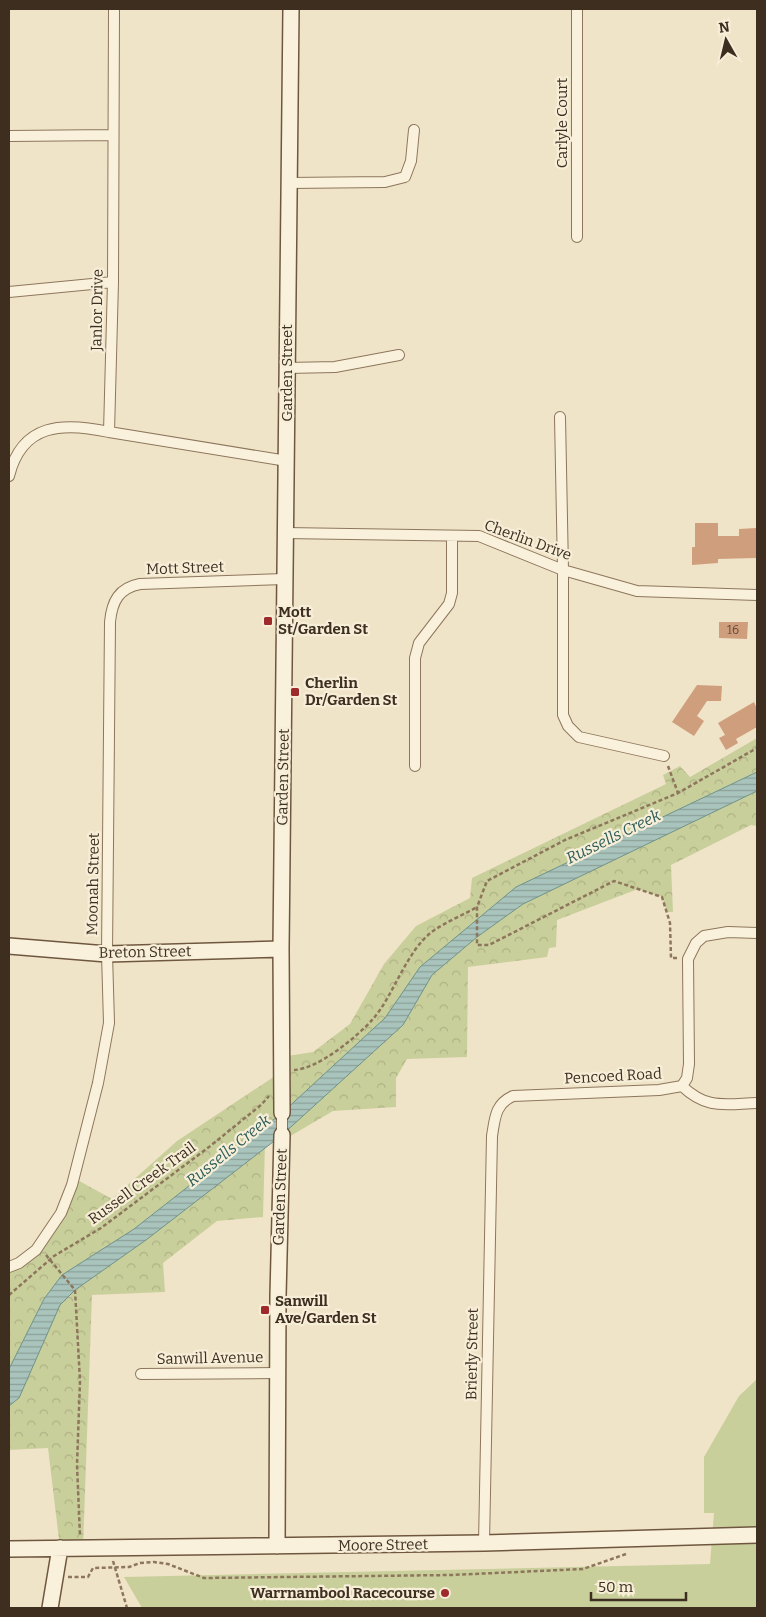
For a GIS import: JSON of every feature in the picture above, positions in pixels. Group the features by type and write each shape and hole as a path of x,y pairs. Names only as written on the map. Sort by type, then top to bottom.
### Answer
{"street":[{"name":"Janlor Drive","path":"109,432 113,282 114,9"},
{"name":"Garden Street","path":"277,1546 282,1124 281,949 284,579 287,461 286,368 291,9"},
{"name":"Carlyle Court","path":"577,9 577,237"},
{"path":"288,183 385,182 405,177 411,162 414,130"},
{"path":"9,136 113,135"},
{"path":"9,292 113,282"},
{"path":"286,368 335,367 399,355"},
{"path":"560,417 564,570 563,715 568,726 579,737 664,756"},
{"path":"9,476 20,447 38,433 58,428 83,426 109,432 287,461"},
{"name":"Cherlin Drive","path":"285,533 479,536 564,570 637,591 757,595"},
{"path":"415,766 415,658 419,643 449,604 452,593 452,536"},
{"name":"Mott Street","path":"110,622 116,599 120,593 130,586 284,579"},
{"name":"Moonah Street","path":"9,1267 19,1263 36,1250 48,1236 61,1213 72,1185 98,1084 109,1023 107,954 110,622"},
{"path":"688,960 696,943 704,936 728,932 752,933"},
{"name":"Breton Street","path":"9,946 107,954 281,949"},
{"name":"Pencoed Road","path":"491,1166 492,1136 497,1109 503,1100 513,1096 659,1090 682,1086 687,1078 689,1064 688,960"},
{"path":"682,1086 695,1099 706,1103 757,1104"},
{"name":"Brierly Street","path":"484,1543 491,1166"},
{"name":"Sanwill Avenue","path":"142,1374 278,1372"},
{"name":"Moore Street","path":"9,1549 484,1543 757,1535"},
{"path":"50,1608 60,1548"}],"path":[{"path":"688,960 671,958 670,923 662,897 614,881 490,945 477,945 477,907 487,881 565,840 678,793 757,748"},
{"path":"664,756 678,793"},
{"name":"Russell Creek Trail","path":"9,1295 49,1260 101,1228 210,1147 261,1106 290,1070 301,1070 331,1056 373,1019 407,962 432,932 477,907"},
{"path":"49,1260 75,1290 80,1381 77,1465 80,1548"},
{"path":"109,1548 126,1608"},
{"path":"56,1576 88,1577 93,1568 129,1567 140,1563 168,1564 204,1578 479,1574 583,1569 633,1551"}],"green space":[{"path":"757,738 757,826 751,825 671,865 673,912 667,912 662,897 638,889 557,920 556,947 549,948 547,957 468,967 467,1057 407,1059 396,1078 396,1107 333,1111 282,1141 282,1126 265,1143 263,1217 217,1221 163,1263 165,1292 92,1295 83,1548 60,1548 48,1448 9,1450 9,1267 36,1250 74,1178 112,1199 177,1141 281,1072 281,1057 313,1052 350,1024 384,964 416,926 470,898 472,878 666,784 663,775 680,766 690,777"},
{"name":"Warrnambool Racecourse","path":"757,1379 757,1608 142,1608 124,1577 710,1564 714,1513 704,1513 704,1457 739,1396"}],"water":[{"path":"757,772 757,791 523,904 477,937 432,975 403,1025 282,1135 146,1240 75,1290 60,1305 19,1398 9,1406 9,1369 44,1299 62,1275 134,1229 282,1113 385,1018 420,967 516,887"}],"building":[{"path":"695,523 718,523 718,536 739,536 739,529 756,528 756,558 718,559 718,563 692,565 692,547 695,547"},
{"path":"719,622 748,622 747,639 719,638"},
{"path":"697,685 722,686 721,701 707,701 697,716 704,721 694,736 672,722"},
{"path":"754,702 757,709 757,727 736,739 738,743 726,750 719,738 725,735 718,723"}],"place":[{"name":"Mott St/Garden St","path":"268,621"},
{"name":"Cherlin Dr/Garden St","path":"295,692"},
{"name":"Sanwill Ave/Garden St","path":"265,1310"},
{"name":"Warrnambool Racecourse","path":"445,1593"}],"water label":[{"name":"Russells Creek","path":"613,836"},
{"name":"Russells Creek","path":"228,1150"}]}
